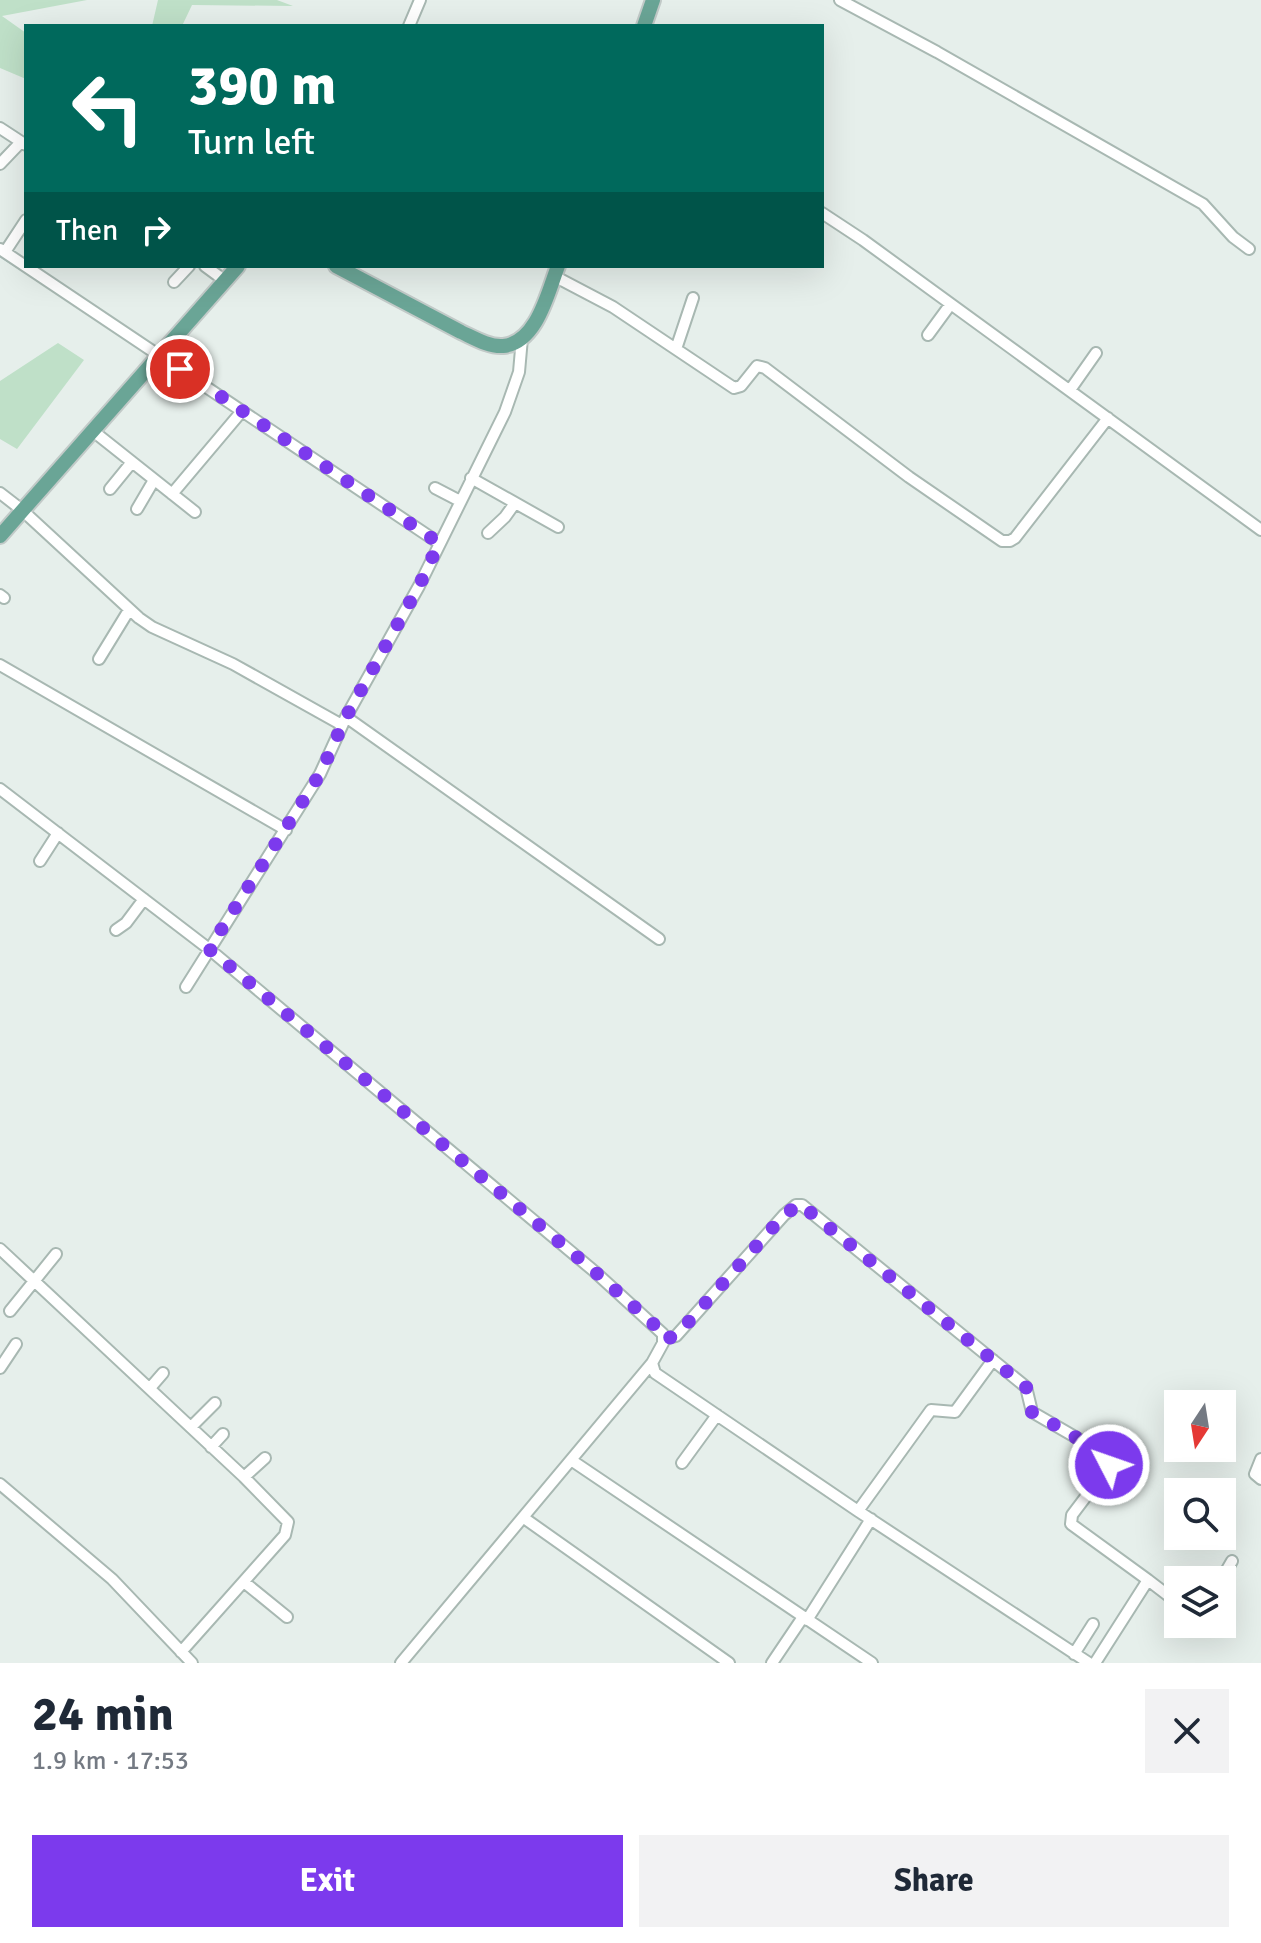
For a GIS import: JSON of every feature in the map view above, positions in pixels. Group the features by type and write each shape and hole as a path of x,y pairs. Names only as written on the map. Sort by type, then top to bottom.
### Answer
{"main road":[{"path":"645,24 653,0"},
{"path":"0,536 236,268"},
{"path":"340,268 480,341 503,346 522,338 541,312 556,271"}],"street":[{"path":"410,24 420,0"},
{"path":"840,0 1203,204 1233,237 1249,249"},
{"path":"0,128 24,144 0,164"},
{"path":"824,214 1261,530"},
{"path":"24,223 3,250 24,264"},
{"path":"30,268 439,543"},
{"path":"174,282 187,268"},
{"path":"208,268 224,280"},
{"path":"556,271 734,388 741,386 757,366 765,368 909,477 1002,541 1015,538 1108,418"},
{"path":"676,349 693,298"},
{"path":"928,335 950,305"},
{"path":"186,987 320,774 344,721 419,586 515,387 522,338"},
{"path":"1070,390 1096,353"},
{"path":"172,494 242,411"},
{"path":"93,431 195,512"},
{"path":"110,489 132,462"},
{"path":"471,478 558,527"},
{"path":"137,509 154,480"},
{"path":"435,488 460,501"},
{"path":"0,493 129,610 152,627 344,721 659,939"},
{"path":"488,533 515,503"},
{"path":"99,659 129,610"},
{"path":"0,665 286,830"},
{"path":"0,789 209,949 594,1271 660,1330 664,1339"},
{"path":"40,861 58,833"},
{"path":"116,930 131,918 144,899"},
{"path":"401,1663 652,1363 664,1339 676,1336 784,1215 798,1204 1026,1387 1032,1412 1108,1456 1106,1470 1072,1515 1071,1524 1164,1592"},
{"path":"0,1249 286,1519 288,1529 181,1652"},
{"path":"10,1311 56,1254"},
{"path":"0,1368 16,1344"},
{"path":"854,1508 931,1410 955,1412 993,1360"},
{"path":"652,1363 655,1373 1089,1663"},
{"path":"150,1388 163,1373"},
{"path":"191,1427 215,1403"},
{"path":"682,1463 717,1415"},
{"path":"211,1447 223,1434"},
{"path":"244,1477 265,1458"},
{"path":"1261,1459 1255,1474 1261,1479"},
{"path":"571,1460 872,1663"},
{"path":"0,1484 112,1579 192,1663"},
{"path":"524,1518 729,1663"},
{"path":"772,1663 871,1519"},
{"path":"1229,1566 1232,1561"},
{"path":"1095,1663 1148,1580"},
{"path":"244,1582 287,1617"},
{"path":"1074,1654 1093,1624"}],"green space":[{"path":"0,0 87,0 2,16 24,32 24,78 0,68"},
{"path":"158,0 277,0 293,6 192,5 183,24 152,24"},
{"path":"58,343 84,360 17,449 0,439 0,381"}],"waterway":[{"path":"0,256 43,284"}],"route":[{"path":"180,369 439,543 419,586 346,717 320,774 209,949 594,1271 660,1330 664,1339 676,1336 784,1215 800,1204 1026,1387 1032,1412 1108,1456 1109,1465"}]}
